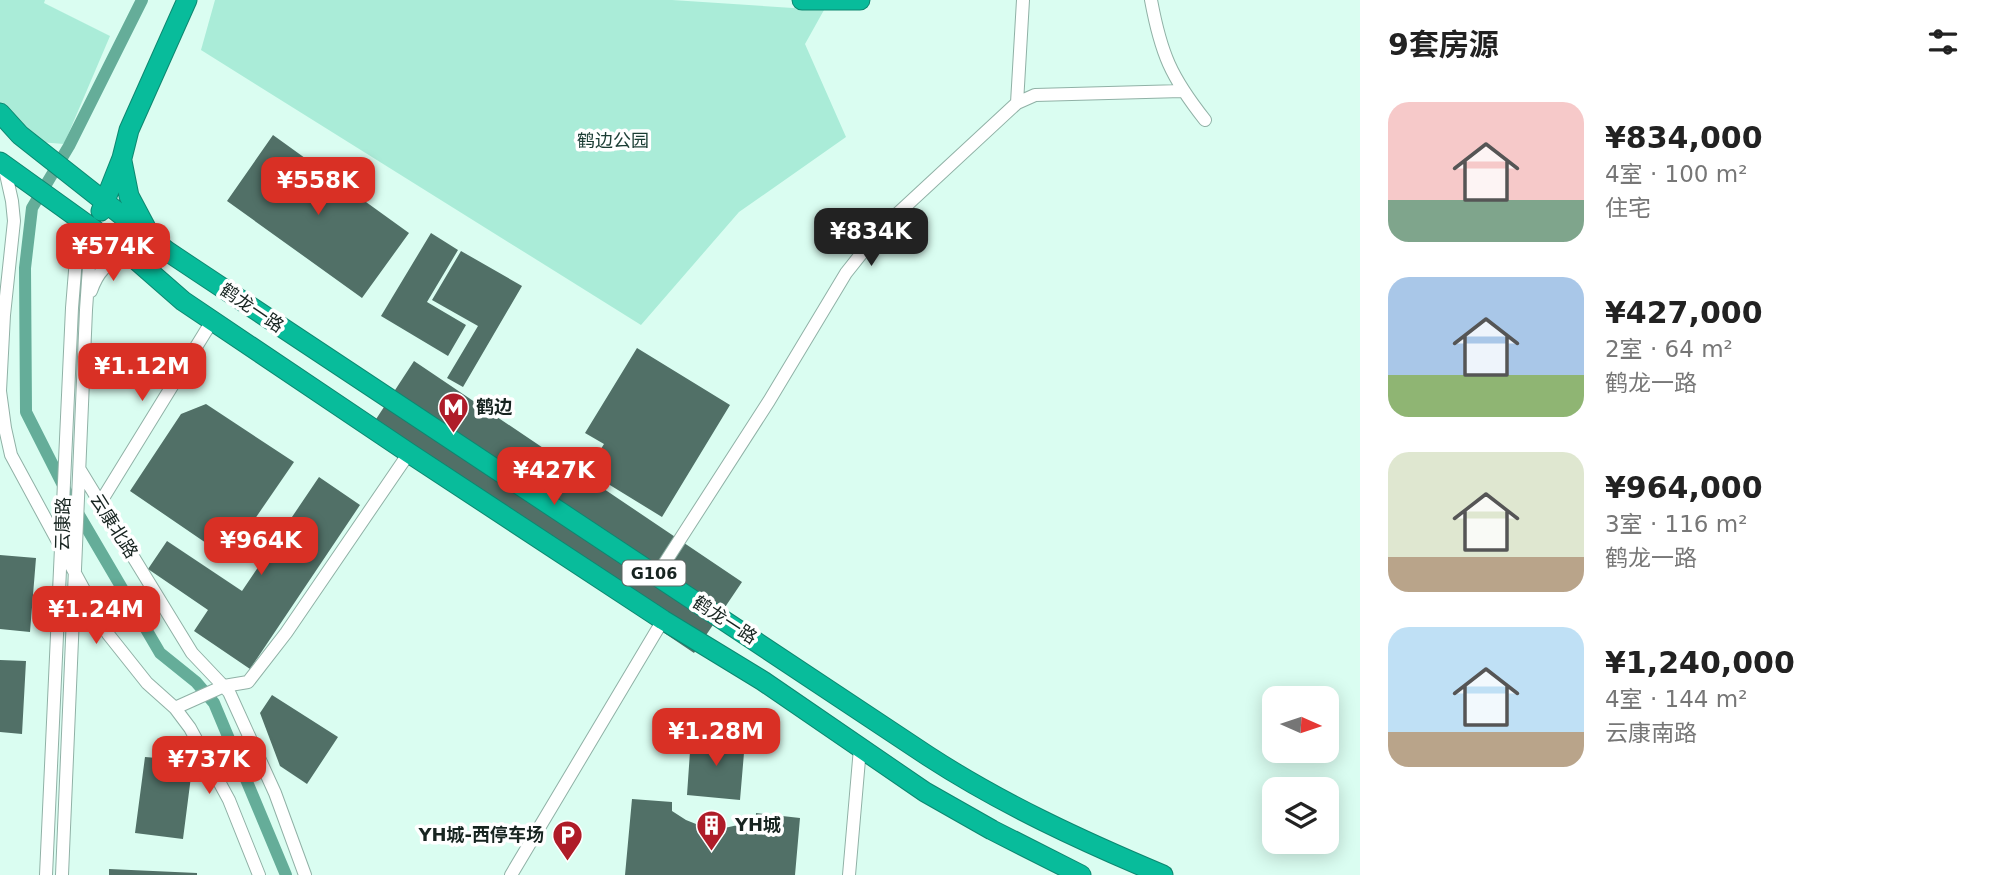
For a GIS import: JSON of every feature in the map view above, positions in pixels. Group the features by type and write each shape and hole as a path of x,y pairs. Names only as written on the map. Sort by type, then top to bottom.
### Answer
{"highway":[{"path":"95,229 122,158 129,130 187,0"},
{"path":"802,0 860,0"},
{"name":"鹤龙一路","path":"0,114 20,135 160,244 243,302 976,786 1025,812 1163,875"},
{"name":"G106","path":"122,158 129,196 144,224 160,244"},
{"name":"鹤龙一路","path":"2,164 76,214 140,264 170,292 409,453 663,620 763,681 958,811 1080,875"}],"street":[{"path":"1017,103 1023,0"},
{"path":"1152,0 1157,29 1169,67 1182,91 1205,120"},
{"path":"657,575 769,401 846,273 881,229 1017,103 1035,95 1182,91"},
{"path":"2,164 14,220 4,315 1,379 5,428 11,455 108,634 190,728 229,800 259,875"},
{"name":"云康路","path":"46,875 78,234 76,214"},
{"name":"云康路","path":"62,875 87,301 95,229"},
{"path":"87,301 96,278 110,263 125,259 140,264"},
{"path":"100,503 212,321"},
{"path":"175,708 225,686 248,681 286,633 409,453"},
{"name":"云康北路","path":"80,474 192,653 225,686 275,793 306,875"},
{"path":"511,875 663,620"},
{"path":"849,875 860,748"}],"green space":[{"path":"0,0 45,0 44,3 110,36 64,144 39,142 0,117"},
{"name":"鹤边公园","path":"215,0 672,0 824,10 805,44 846,137 739,212 641,325 201,50"}],"building":[{"path":"273,135 409,233 362,298 227,201"},
{"path":"431,233 458,250 427,302 466,325 448,356 381,316"},
{"path":"461,251 522,286 463,387 447,378 478,326 432,300"},
{"path":"637,348 730,405 662,517 587,471 604,444 585,433"},
{"path":"414,361 742,582 694,653 367,433"},
{"path":"206,404 294,462 228,558 130,491 181,414"},
{"path":"319,477 360,505 250,669 194,631 208,610 148,569 167,541 242,591"},
{"path":"0,555 36,558 30,632 0,629"},
{"path":"0,660 26,661 22,734 0,732"},
{"path":"272,695 338,737 307,784 280,766 260,713"},
{"name":"YH城","path":"691,737 745,741 740,800 687,795"},
{"path":"159,748 194,753 183,839 135,833 145,757 157,758"},
{"name":"YH城","path":"632,799 672,802 672,811 686,820 720,829 756,821 756,813 800,818 795,875 625,875"},
{"path":"109,869 197,873 197,875 109,875"}],"waterway":[{"path":"142,0 69,146 32,208 25,268 26,412 72,503 160,653 196,682 214,703 286,875"}],"place":[{"name":"鹤边","path":"453,434"},
{"name":"YH城","path":"712,852"},
{"name":"YH城-西停车场","path":"567,862"}]}
